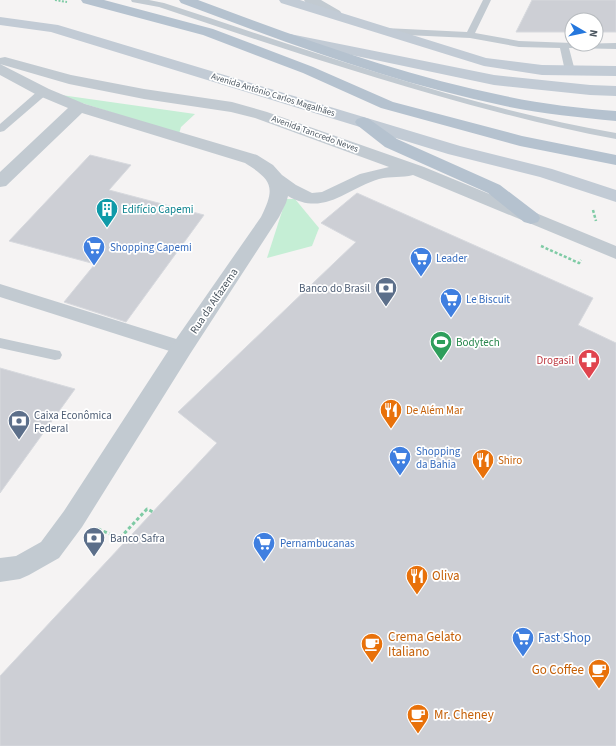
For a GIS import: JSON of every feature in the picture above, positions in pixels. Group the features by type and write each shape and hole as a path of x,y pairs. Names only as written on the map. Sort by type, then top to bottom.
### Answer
{"main road":[{"path":"88,0 112,5 208,32 308,70 387,105 520,141 616,160"},
{"path":"186,0 277,35 385,70 450,88 529,106 593,115 616,116"},
{"path":"277,0 384,50 447,71"},
{"path":"286,0 335,14 484,62 514,67 570,71 616,71"},
{"path":"0,13 53,28"},
{"name":"Avenida Antônio Carlos Magalhães","path":"0,21 53,28 454,150 546,173 616,196"},
{"path":"277,35 494,80 523,84 616,91"},
{"path":"363,122 391,143 494,189 531,218"}],"street":[{"path":"311,0 335,14"},
{"name":"Avenida Tancredo Neves","path":"0,59 69,79 144,94 232,107 261,115 418,171 616,253"},
{"path":"0,69 43,92 79,107 251,159 267,168 276,179 294,192 306,197 318,199 332,196 359,180 371,176 399,170 418,171"},
{"path":"0,182 79,107"},
{"name":"Rua da Alfazema","path":"0,570 20,567 50,550 73,519 182,348 239,265 270,216 277,203 279,194 276,179"},
{"path":"0,290 182,348"}],"lane":[{"path":"135,0 161,5 425,90 510,112 616,136"},
{"path":"151,0 161,5"},
{"path":"470,35 487,0"},
{"path":"384,31 470,35 519,44 564,46"},
{"path":"604,46 616,46"},
{"path":"565,52 570,71"},
{"path":"0,129 43,92"},
{"path":"0,343 55,355"}],"path":[{"path":"73,519 120,538 147,509 152,512"}],"green space":[{"path":"54,94 195,114 181,127 179,134"},
{"path":"286,199 295,199 319,228 312,246 267,258"}],"building":[{"path":"532,0 616,0 616,32 604,32 604,12 564,12 564,32 516,32"},
{"name":"Edifício Capemi","path":"90,155 131,165 109,190 204,215 126,322 64,302 95,264 9,241"},
{"name":"Shopping da Bahia","path":"357,193 593,298 578,325 616,343 616,746 0,746 0,676 217,443 178,412 356,242 321,223"},
{"name":"Caixa Econômica Federal","path":"0,368 75,389 0,493"}],"place":[{"name":"Edifício Capemi","path":"107,228"},
{"name":"Shopping Capemi","path":"94,266"},
{"name":"Leader","path":"421,278"},
{"name":"Banco do Brasil","path":"386,308"},
{"name":"Le Biscuit","path":"451,318"},
{"name":"Bodytech","path":"441,362"},
{"name":"Drogasil","path":"589,380"},
{"name":"De Além Mar","path":"391,430"},
{"name":"Caixa Econômica Federal","path":"19,440"},
{"name":"Shopping da Bahia","path":"400,476"},
{"name":"Shiro","path":"483,480"},
{"name":"Banco Safra","path":"94,558"},
{"name":"Pernambucanas","path":"264,562"},
{"name":"Oliva","path":"417,596"},
{"name":"Fast Shop","path":"523,658"},
{"name":"Crema Gelato Italiano","path":"372,664"},
{"name":"Go Coffee","path":"599,690"},
{"name":"Mr. Cheney","path":"418,734"}]}
